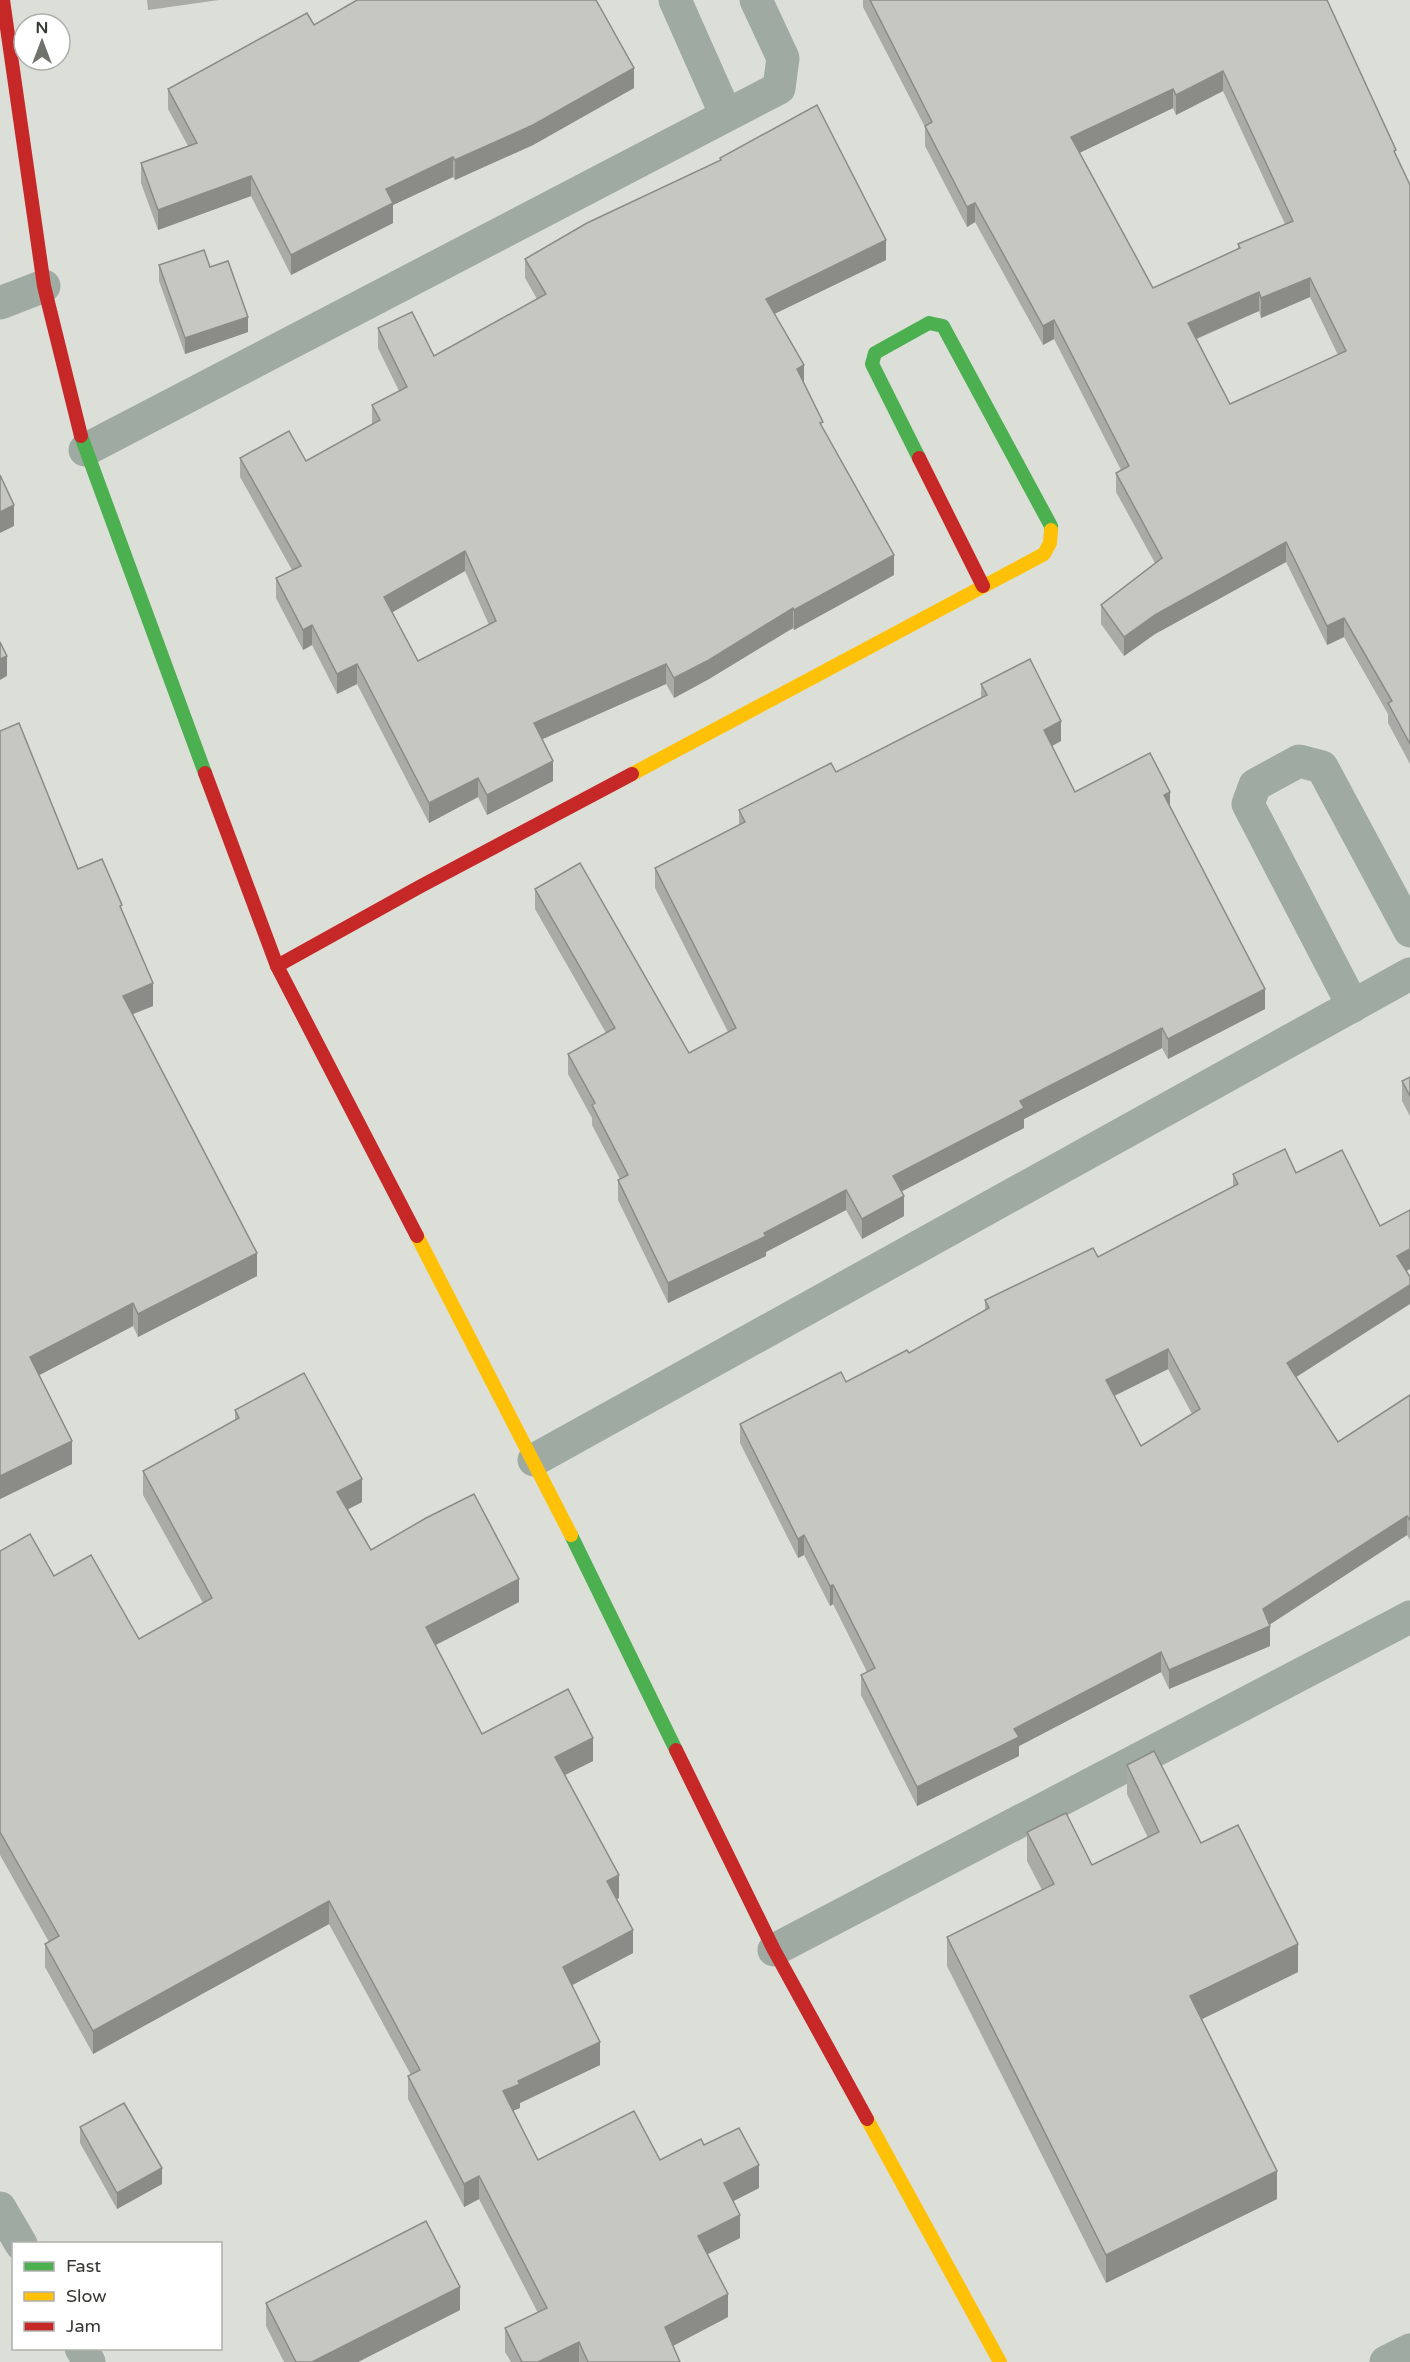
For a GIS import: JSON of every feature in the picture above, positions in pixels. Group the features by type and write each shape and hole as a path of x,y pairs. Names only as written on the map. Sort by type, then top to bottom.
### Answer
{"street":[{"path":"3,0 44,286 85,450 277,966 534,1460 774,1950 1000,2362"},
{"path":"675,0 726,115"},
{"path":"85,450 779,88 783,58 756,0"},
{"path":"0,303 44,286"},
{"path":"277,966 1044,554 1050,543 1051,526 943,326 929,323 875,353 872,364 983,586"},
{"path":"1353,1006 1248,804 1255,785 1299,761 1322,767 1410,931"},
{"path":"534,1460 1410,974"},
{"path":"774,1950 1410,1617"},
{"path":"0,2208 20,2242"},
{"path":"1386,2362 1410,2350"}],"building":[{"path":"357,0 596,0 634,68 533,125 455,160 453,157 386,189 393,203 291,255 251,176 158,210 141,163 197,143 168,89 307,13 314,25"},
{"path":"870,0 1327,0 1410,185 1410,744 1388,703 1392,701 1344,618 1327,626 1286,542 1155,615 1124,637 1101,605 1162,558 1116,473 1129,466 1054,320 1043,326 975,203 967,207 925,126 932,122","holes":["1223,71 1293,221 1238,244 1240,248 1153,288 1071,137 1173,89 1176,95","1310,278 1346,351 1230,404 1188,323 1259,292 1261,298"]},
{"path":"817,105 886,240 766,299 804,365 797,369 823,422 820,423 894,555 794,610 793,608 709,660 674,678 666,664 534,723 553,761 487,795 478,778 429,803 357,664 337,674 312,625 303,630 276,578 301,566 240,458 289,431 306,461 380,420 372,405 407,387 378,328 412,312 434,356 546,294 525,259 587,223 721,160 720,158","holes":["465,551 496,621 418,661 384,597"]},
{"path":"204,250 210,267 228,261 248,317 185,338 159,265"},
{"path":"0,475 14,505 0,512"},
{"path":"0,642 7,656 0,659"},
{"path":"1030,659 1061,721 1044,730 1075,792 1150,753 1170,792 1164,795 1265,989 1168,1039 1162,1028 1020,1101 1024,1108 893,1176 904,1196 862,1219 846,1190 764,1233 766,1236 668,1283 618,1180 628,1175 592,1105 595,1103 568,1054 615,1028 535,889 580,863 689,1053 736,1028 655,868 745,822 739,810 831,763 836,772 987,695 981,684"},
{"path":"19,723 78,869 102,859 153,983 123,996 257,1253 138,1314 133,1303 30,1357 72,1441 0,1476 0,731"},
{"path":"1410,1077 1410,1096 1402,1081"},
{"path":"1285,1149 1296,1173 1342,1150 1380,1226 1410,1210 1410,1249 1397,1256 1410,1277 1410,1285 1287,1363 1338,1442 1410,1395 1410,1520 1407,1516 1263,1609 1270,1626 1169,1670 1161,1652 1014,1729 1019,1737 917,1787 861,1675 875,1668 833,1585 830,1586 804,1535 798,1539 740,1424 841,1372 846,1382 907,1350 909,1353 989,1308 985,1300 1093,1248 1098,1257 1238,1184 1233,1174","holes":["1168,1349 1200,1409 1141,1446 1106,1380"]},
{"path":"304,1373 362,1479 337,1492 371,1550 426,1518 474,1494 519,1579 426,1627 482,1734 568,1689 593,1738 555,1757 619,1875 607,1881 633,1930 563,1967 600,2042 518,2081 520,2084 503,2091 538,2160 634,2111 660,2160 701,2139 704,2145 739,2128 759,2165 724,2183 740,2215 698,2236 728,2294 665,2327 680,2362 588,2362 579,2342 538,2362 522,2362 505,2328 547,2308 479,2176 464,2184 408,2076 420,2070 329,1901 93,2031 45,1944 59,1936 0,1832 0,1551 30,1534 54,1576 91,1555 139,1639 212,1598 143,1471 239,1418 235,1410"},
{"path":"1154,1751 1201,1843 1238,1825 1298,1944 1190,1996 1277,2171 1106,2255 947,1937 1054,1884 1027,1832 1066,1813 1092,1865 1159,1832 1127,1765"},
{"path":"124,2103 162,2168 117,2193 80,2127"},
{"path":"426,2221 460,2287 312,2362 296,2362 266,2303"}],"traffic: fast":[{"path":"919,458 872,364 875,353 929,323 943,326 1051,526 1051,530"},
{"path":"81,436 205,773"},
{"path":"571,1535 676,1750"}],"traffic: slow":[{"path":"632,774 1044,554 1050,543 1051,530"},
{"path":"417,1236 571,1535"},
{"path":"867,2119 1000,2362"}],"traffic: jam":[{"path":"3,0 44,286 81,436"},
{"path":"919,458 983,586"},
{"path":"205,773 277,966 417,1236"},
{"path":"277,966 421,886 632,774"},
{"path":"676,1750 774,1950 867,2119"}]}
